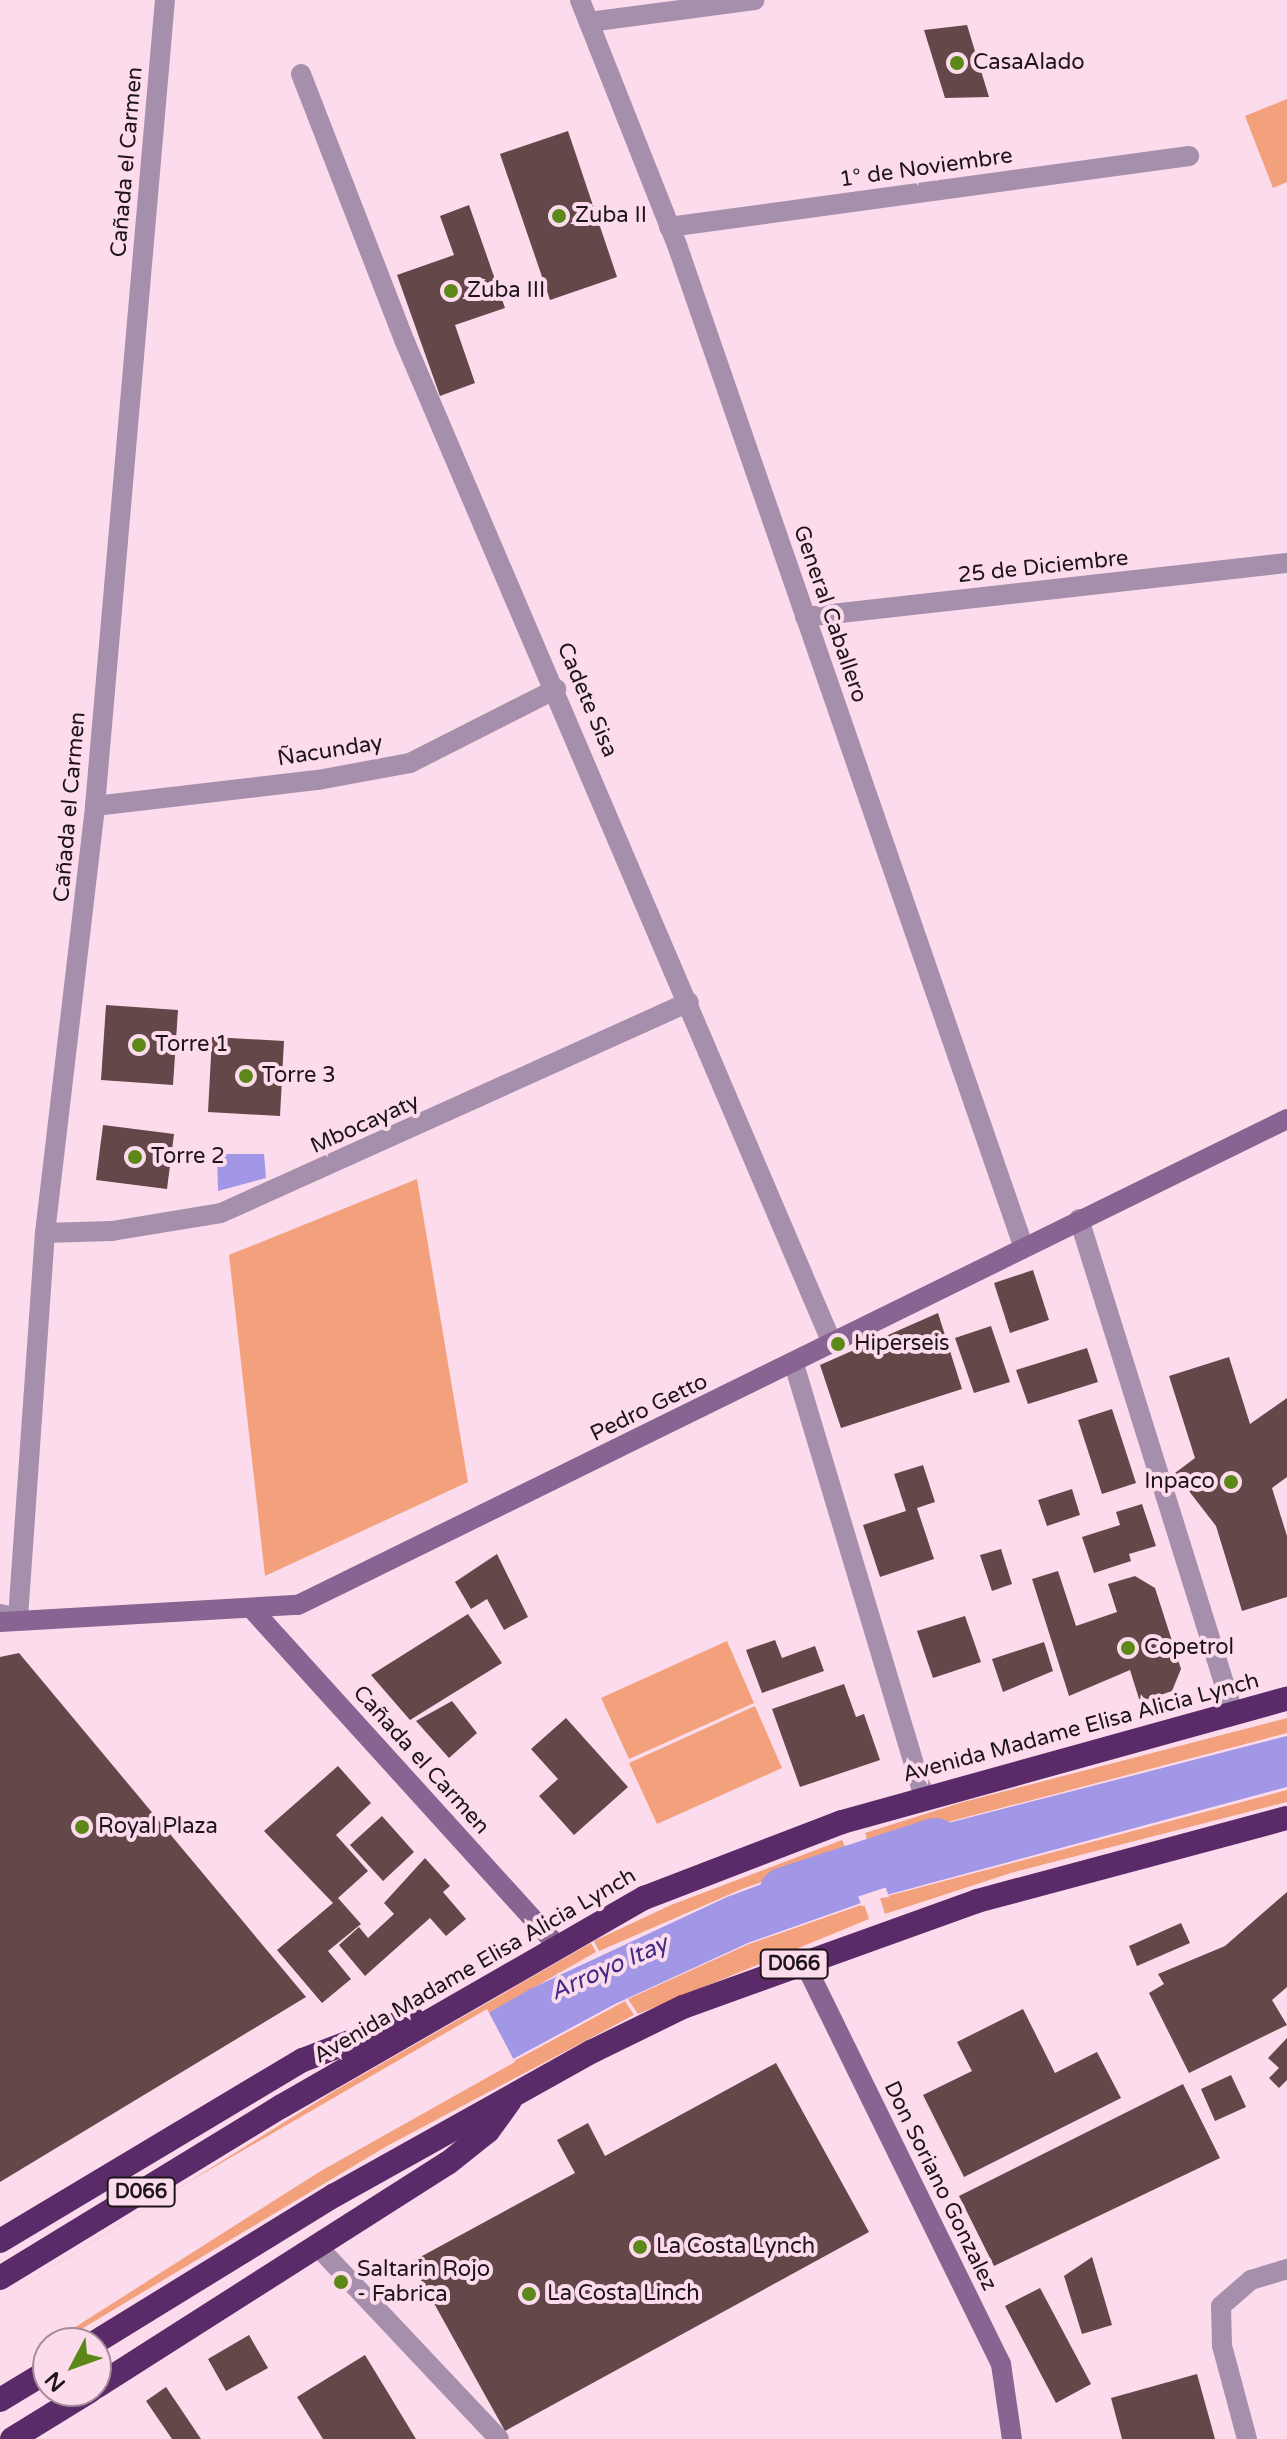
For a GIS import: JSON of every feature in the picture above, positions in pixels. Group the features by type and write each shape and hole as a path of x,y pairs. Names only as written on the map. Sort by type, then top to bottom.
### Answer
{"highway":[{"name":"Avenida Madame Elisa Alicia Lynch","path":"0,2278 556,1944 712,1869 924,1798 1287,1699"},
{"name":"D066","path":"112,2332 335,2195 515,2094 683,2007 803,1960 1059,1877 1287,1818"},
{"path":"0,2241 303,2060 460,2002"},
{"path":"112,2377 320,2249 488,2131 515,2094"},
{"path":"0,2400 32,2381"},
{"path":"12,2439 64,2407"}],"street":[{"name":"Cañada el Carmen","path":"6,1618 45,1233 95,806 165,0"},
{"name":"General Caballero","path":"580,0 669,227 1024,1248"},
{"path":"589,22 755,0"},
{"name":"Cadete Sisa","path":"301,74 405,342 556,689 832,1343"},
{"name":"1° de Noviembre","path":"669,227 1189,156"},
{"name":"25 de Diciembre","path":"805,617 1287,563"},
{"name":"Ñacunday","path":"95,806 318,780 410,763 556,689"},
{"name":"Mbocayaty","path":"45,1233 112,1231 221,1213 689,1002"},
{"name":"Pedro Getto","path":"6,1618 298,1605 794,1364 1079,1219 1287,1119"},
{"path":"1079,1219 1233,1712"},
{"path":"794,1364 924,1798"},
{"name":"Cañada el Carmen","path":"251,1608 556,1944"},
{"name":"Don Soriano Gonzalez","path":"803,1960 1001,2364 1012,2439"},
{"path":"320,2249 499,2439"},
{"path":"1247,2439 1222,2346 1221,2306 1251,2280 1286,2270"}],"shaded area":[{"path":"1287,99 1287,182 1273,188 1245,116"},
{"path":"417,1179 468,1482 265,1576 229,1255"},
{"path":"727,1641 754,1703 629,1759 601,1698"},
{"path":"755,1706 782,1768 657,1824 629,1763"},
{"path":"1287,1718 1287,1733 868,1843 865,1833 963,1802"},
{"path":"1287,1790 1287,1802 1014,1872 885,1914 880,1898"},
{"path":"842,1840 847,1852 742,1889 599,1951 594,1941 671,1905"},
{"path":"864,1904 869,1919 638,2014 628,1999 749,1944"},
{"path":"591,1943 596,1952 197,2180 0,2299 336,2090"},
{"path":"625,2001 634,2015 387,2146 85,2327 73,2327 379,2134"}],"water":[{"path":"217,1154 264,1154 266,1178 218,1191"},
{"path":"1287,1736 1287,1787 879,1897 864,1860 851,1865 864,1902 748,1943 615,2004 380,2131 192,2185 530,1989 727,1897 846,1853 850,1864 863,1859 860,1847 874,1842"}],"pier":[{"path":"869,1840 889,1897 875,1899 862,1865 855,1867 868,1902 862,1907 842,1851 848,1850 852,1859 859,1857 856,1845"},
{"path":"487,2009 515,2062 319,2172 75,2327 32,2327 32,2355 0,2375 0,2299 190,2181"}],"building":[{"name":"CasaAlado","path":"967,25 989,97 945,98 924,30"},
{"name":"Zuba II","path":"568,131 617,277 550,300 500,154"},
{"name":"Zuba III","path":"469,205 505,308 455,325 475,383 440,396 397,275 454,255 440,216"},
{"name":"Torre 1","path":"106,1005 178,1010 173,1085 101,1080"},
{"name":"Torre 3","path":"212,1037 284,1041 280,1116 208,1112"},
{"name":"Torre 2","path":"103,1125 174,1134 167,1189 96,1180"},
{"path":"1033,1270 1049,1320 1010,1333 994,1283"},
{"path":"938,1313 962,1389 841,1428 820,1365"},
{"path":"991,1326 1010,1382 974,1393 955,1338"},
{"path":"1087,1348 1098,1382 1028,1404 1016,1370"},
{"name":"Inpaco","path":"1229,1357 1250,1424 1287,1398 1287,1477 1272,1488 1287,1536 1287,1597 1242,1611 1216,1526 1175,1473 1195,1458 1169,1376"},
{"path":"1112,1409 1136,1483 1102,1494 1078,1420"},
{"path":"923,1465 935,1502 917,1508 934,1559 880,1577 863,1525 906,1511 894,1474"},
{"path":"1072,1489 1080,1515 1047,1526 1038,1500"},
{"path":"1142,1504 1156,1546 1129,1554 1131,1561 1094,1573 1082,1537 1120,1525 1116,1512"},
{"path":"1001,1549 1012,1584 992,1591 980,1555"},
{"path":"497,1554 528,1617 504,1630 487,1599 471,1609 455,1582"},
{"name":"Copetrol","path":"1058,1571 1076,1626 1117,1612 1108,1584 1135,1576 1155,1588 1181,1669 1172,1691 1140,1702 1130,1670 1069,1696 1032,1579"},
{"path":"468,1614 502,1663 410,1720 371,1675"},
{"path":"965,1616 981,1662 933,1678 917,1631"},
{"path":"775,1640 782,1658 815,1646 824,1671 762,1693 746,1650"},
{"path":"1044,1642 1053,1671 1003,1692 992,1659"},
{"name":"Royal Plaza","path":"19,1653 306,1997 0,2182 0,1657"},
{"path":"844,1684 856,1717 864,1714 880,1760 800,1787 772,1709"},
{"path":"452,1701 477,1733 449,1758 416,1721"},
{"path":"566,1718 628,1787 574,1835 539,1796 558,1779 531,1749"},
{"path":"338,1766 371,1803 336,1835 368,1871 338,1898 361,1924 328,1951 351,1979 322,2003 277,1950 333,1903 264,1831"},
{"path":"382,1816 414,1852 383,1881 350,1845"},
{"path":"425,1858 450,1886 443,1892 466,1919 446,1936 430,1918 365,1976 339,1945 359,1927 368,1938 394,1914 384,1903"},
{"path":"1287,1892 1287,1987 1272,2000 1287,2025 1189,2073 1149,1993 1164,1984 1158,1974 1225,1946"},
{"path":"1181,1923 1190,1943 1137,1966 1129,1946"},
{"path":"1023,2009 1055,2073 1097,2052 1121,2098 964,2177 923,2095 972,2071 957,2042"},
{"path":"1287,2038 1287,2080 1279,2088 1269,2078 1279,2068 1268,2058"},
{"name":"La Costa Lynch","path":"776,2063 869,2232 505,2431 411,2262 575,2173 557,2140 588,2123 605,2156"},
{"path":"1231,2075 1246,2107 1215,2121 1201,2089"},
{"path":"1183,2084 1220,2158 994,2266 959,2196"},
{"path":"1092,2257 1112,2325 1082,2334 1064,2276"},
{"path":"1040,2288 1091,2384 1056,2403 1005,2306"},
{"path":"249,2335 268,2368 226,2391 208,2359"},
{"path":"365,2355 416,2439 323,2439 297,2397"},
{"path":"1197,2374 1215,2439 1122,2439 1111,2398"},
{"path":"166,2387 201,2439 172,2439 146,2401"}],"waterway":[{"name":"Arroyo Itay","path":"785,1893 935,1844"}],"place":[{"name":"CasaAlado","path":"957,63"},
{"name":"Zuba II","path":"559,216"},
{"name":"Zuba III","path":"451,291"},
{"name":"Torre 1","path":"139,1045"},
{"name":"Torre 3","path":"246,1076"},
{"name":"Torre 2","path":"135,1157"},
{"name":"Hiperseis","path":"838,1344"},
{"name":"Inpaco","path":"1231,1482"},
{"name":"Copetrol","path":"1128,1648"},
{"name":"Royal Plaza","path":"82,1827"},
{"name":"La Costa Lynch","path":"640,2247"},
{"name":"Saltarin Rojo - Fabrica","path":"341,2282"},
{"name":"La Costa Linch","path":"529,2294"}]}
